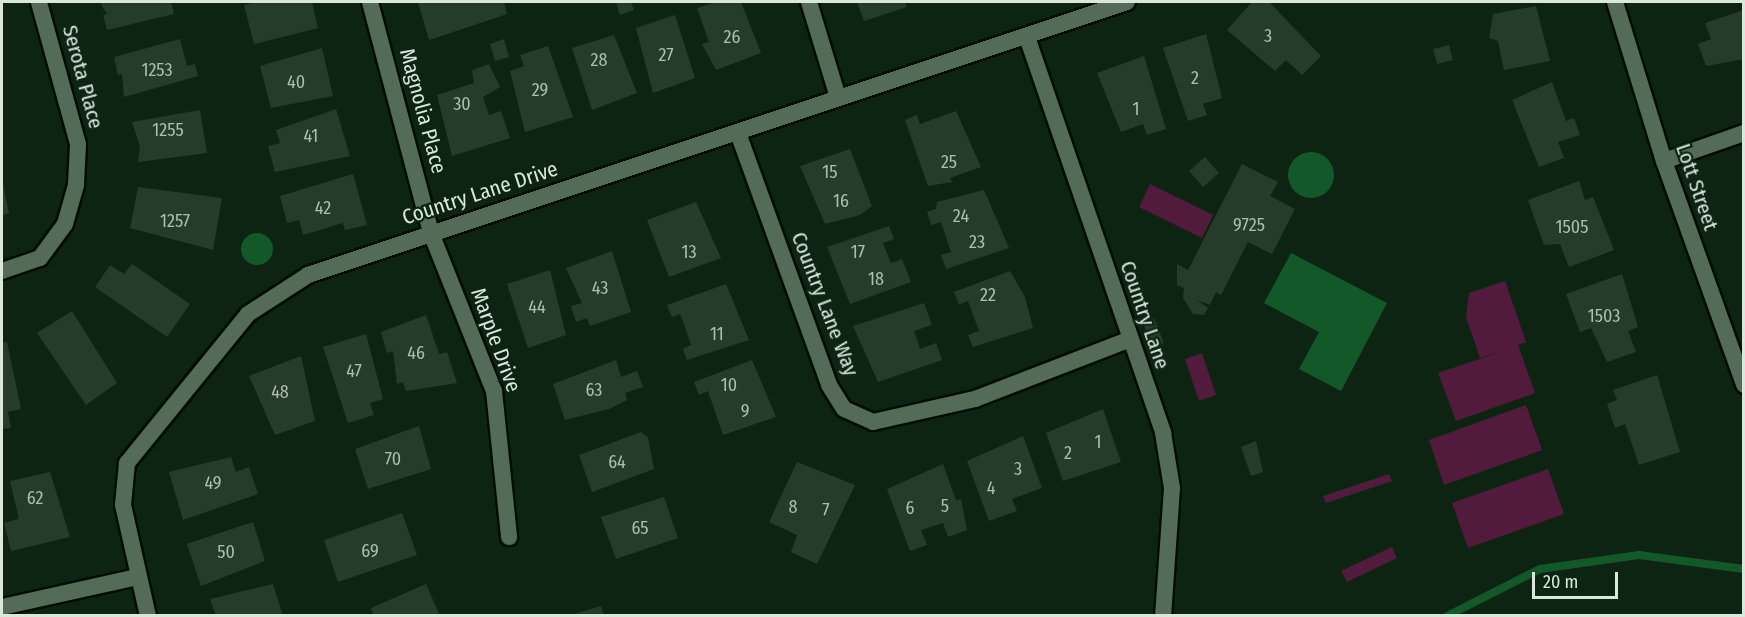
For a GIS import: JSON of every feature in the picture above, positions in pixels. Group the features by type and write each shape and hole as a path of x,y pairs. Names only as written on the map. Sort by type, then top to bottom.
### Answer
{"street":[{"name":"Serota Place","path":"2,271 40,258 65,224 76,185 78,144 39,2"},
{"name":"Magnolia Place","path":"370,2 431,233"},
{"path":"809,2 837,94"},
{"name":"Country Lane Drive","path":"148,615 137,577 123,505 127,463 240,323 308,275 738,133 837,94 1027,37 1127,2"},
{"name":"Lott Street","path":"1615,2 1664,161 1743,384"},
{"name":"Country Lane","path":"1027,37 1128,340 1163,433 1172,488 1163,615"},
{"name":"Country Lane Way","path":"738,133 829,384 844,409 873,422 975,399 1128,340"},
{"path":"1664,161 1743,133"},
{"name":"Marple Drive","path":"431,233 494,391 509,537"},
{"path":"2,607 137,577"}],"shaded area":[{"path":"1311,152 1327,159 1334,175 1327,191 1311,198 1295,191 1288,175 1295,159"},
{"path":"1150,184 1213,215 1202,238 1139,207"},
{"path":"257,233 268,238 273,249 268,260 257,265 246,260 241,249 246,238"},
{"path":"1291,253 1387,303 1341,391 1299,369 1319,332 1264,303"},
{"path":"1505,281 1526,342 1518,345 1535,393 1456,421 1438,373 1512,348 1480,358 1466,317 1469,293"},
{"path":"1202,353 1216,395 1199,401 1185,359"},
{"path":"1526,405 1542,450 1444,485 1429,440"},
{"path":"1548,469 1564,514 1468,548 1452,503"},
{"path":"1389,474 1392,481 1326,503 1323,496"},
{"path":"1392,547 1397,558 1347,582 1341,571"}],"building":[{"path":"100,2 171,2 174,14 107,30 103,15 107,14"},
{"path":"259,2 312,2 318,28 254,44 244,5"},
{"path":"418,2 504,2 507,14 429,40"},
{"path":"616,2 631,2 634,10 620,15"},
{"path":"716,2 741,2 761,53 716,70 702,44 709,42 697,8"},
{"path":"857,2 905,2 907,7 864,21"},
{"path":"1252,2 1269,2 1321,56 1302,75 1286,60 1275,71 1227,30"},
{"path":"1536,6 1550,61 1504,70 1498,41 1489,38 1493,14"},
{"path":"1744,10 1744,59 1706,66 1698,44 1711,39 1705,23"},
{"path":"675,15 695,78 653,93 636,28"},
{"path":"1206,34 1222,98 1203,104 1207,115 1188,121 1163,48"},
{"path":"614,35 637,93 592,110 572,48"},
{"path":"180,39 187,66 195,64 198,76 124,97 122,74 118,75 114,57"},
{"path":"504,39 509,57 495,61 490,44"},
{"path":"1449,45 1453,60 1437,64 1433,49"},
{"path":"548,46 573,117 525,132 510,71 524,66 520,55"},
{"path":"322,48 333,96 271,108 260,66"},
{"path":"1144,56 1166,129 1147,135 1143,124 1121,132 1097,73"},
{"path":"489,64 500,87 483,97 489,115 501,111 510,138 452,156 437,95 474,83 472,70"},
{"path":"1552,82 1566,121 1574,118 1580,135 1558,142 1564,158 1539,167 1512,100"},
{"path":"336,109 350,156 275,172 268,146 280,143 276,130"},
{"path":"200,110 207,153 138,162 140,147 132,122"},
{"path":"956,111 981,167 950,178 952,182 928,186 905,120 917,115 920,124"},
{"path":"850,149 872,206 860,215 825,224 800,166"},
{"path":"1205,157 1219,173 1203,187 1189,171"},
{"path":"1242,164 1278,182 1270,196 1295,209 1272,254 1248,242 1221,295 1216,292 1210,305 1197,300 1208,308 1204,315 1193,314 1183,298 1184,288 1177,285 1177,264 1188,270"},
{"path":"353,174 367,225 345,230 343,223 303,235 299,220 287,223 280,196"},
{"path":"1579,181 1585,200 1593,197 1614,250 1569,267 1560,244 1544,245 1528,200"},
{"path":"2,185 9,213 2,215"},
{"path":"138,187 222,198 213,250 130,228"},
{"path":"984,190 1009,248 946,269 941,255 951,252 941,222 931,225 927,212 936,209 937,202"},
{"path":"696,202 721,258 669,277 647,220"},
{"path":"889,226 894,239 883,243 891,263 902,259 911,282 850,304 827,247"},
{"path":"612,251 631,312 590,326 587,318 576,322 571,306 582,303 566,268"},
{"path":"132,264 190,304 167,337 95,287 110,265 124,274"},
{"path":"550,270 566,335 528,348 507,284"},
{"path":"1010,271 1025,297 1033,328 973,347 968,335 979,331 968,301 959,305 954,292"},
{"path":"1622,274 1638,327 1628,331 1636,352 1607,362 1591,328 1580,332 1566,294"},
{"path":"726,284 749,340 687,360 683,349 691,345 685,327 680,314 672,317 667,305"},
{"path":"924,303 932,325 914,331 920,349 936,343 942,360 878,382 853,326"},
{"path":"72,311 117,383 86,405 37,333"},
{"path":"426,315 439,354 447,352 457,383 406,391 403,382 397,384 393,351 387,353 381,332"},
{"path":"1154,318 1164,343 1153,347 1143,323"},
{"path":"366,334 383,399 370,403 374,415 348,423 323,347"},
{"path":"7,342 21,409 8,412 11,428 2,429 2,343"},
{"path":"301,356 315,421 275,435 249,376"},
{"path":"616,360 621,377 637,371 643,387 625,393 627,400 609,409 565,420 553,384"},
{"path":"752,360 776,417 723,435 708,391 699,395 694,382"},
{"path":"1657,375 1680,452 1639,465 1625,424 1615,428 1607,404 1617,400 1613,390"},
{"path":"1103,409 1121,462 1063,481 1046,433"},
{"path":"419,426 431,469 368,489 355,449"},
{"path":"641,432 648,437 654,469 592,492 579,455"},
{"path":"1023,436 1042,488 1012,499 1017,511 989,521 967,461"},
{"path":"1256,441 1263,472 1251,476 1241,447"},
{"path":"231,457 236,472 249,467 258,494 183,520 169,472"},
{"path":"797,462 855,485 817,564 791,552 797,535 769,522"},
{"path":"943,464 956,500 961,499 967,530 948,537 943,523 921,530 927,545 910,551 887,489"},
{"path":"50,472 70,537 11,551 4,523 19,519 10,481"},
{"path":"664,497 678,538 616,559 601,517"},
{"path":"402,513 417,555 338,582 324,540"},
{"path":"253,522 265,561 201,586 187,544"},
{"path":"273,584 283,616 216,616 210,599"},
{"path":"426,584 440,616 374,616 371,608"},
{"path":"601,606 604,616 571,616 571,615"}],"waterway":[{"path":"1447,616 1540,569 1639,555 1744,569"}]}
